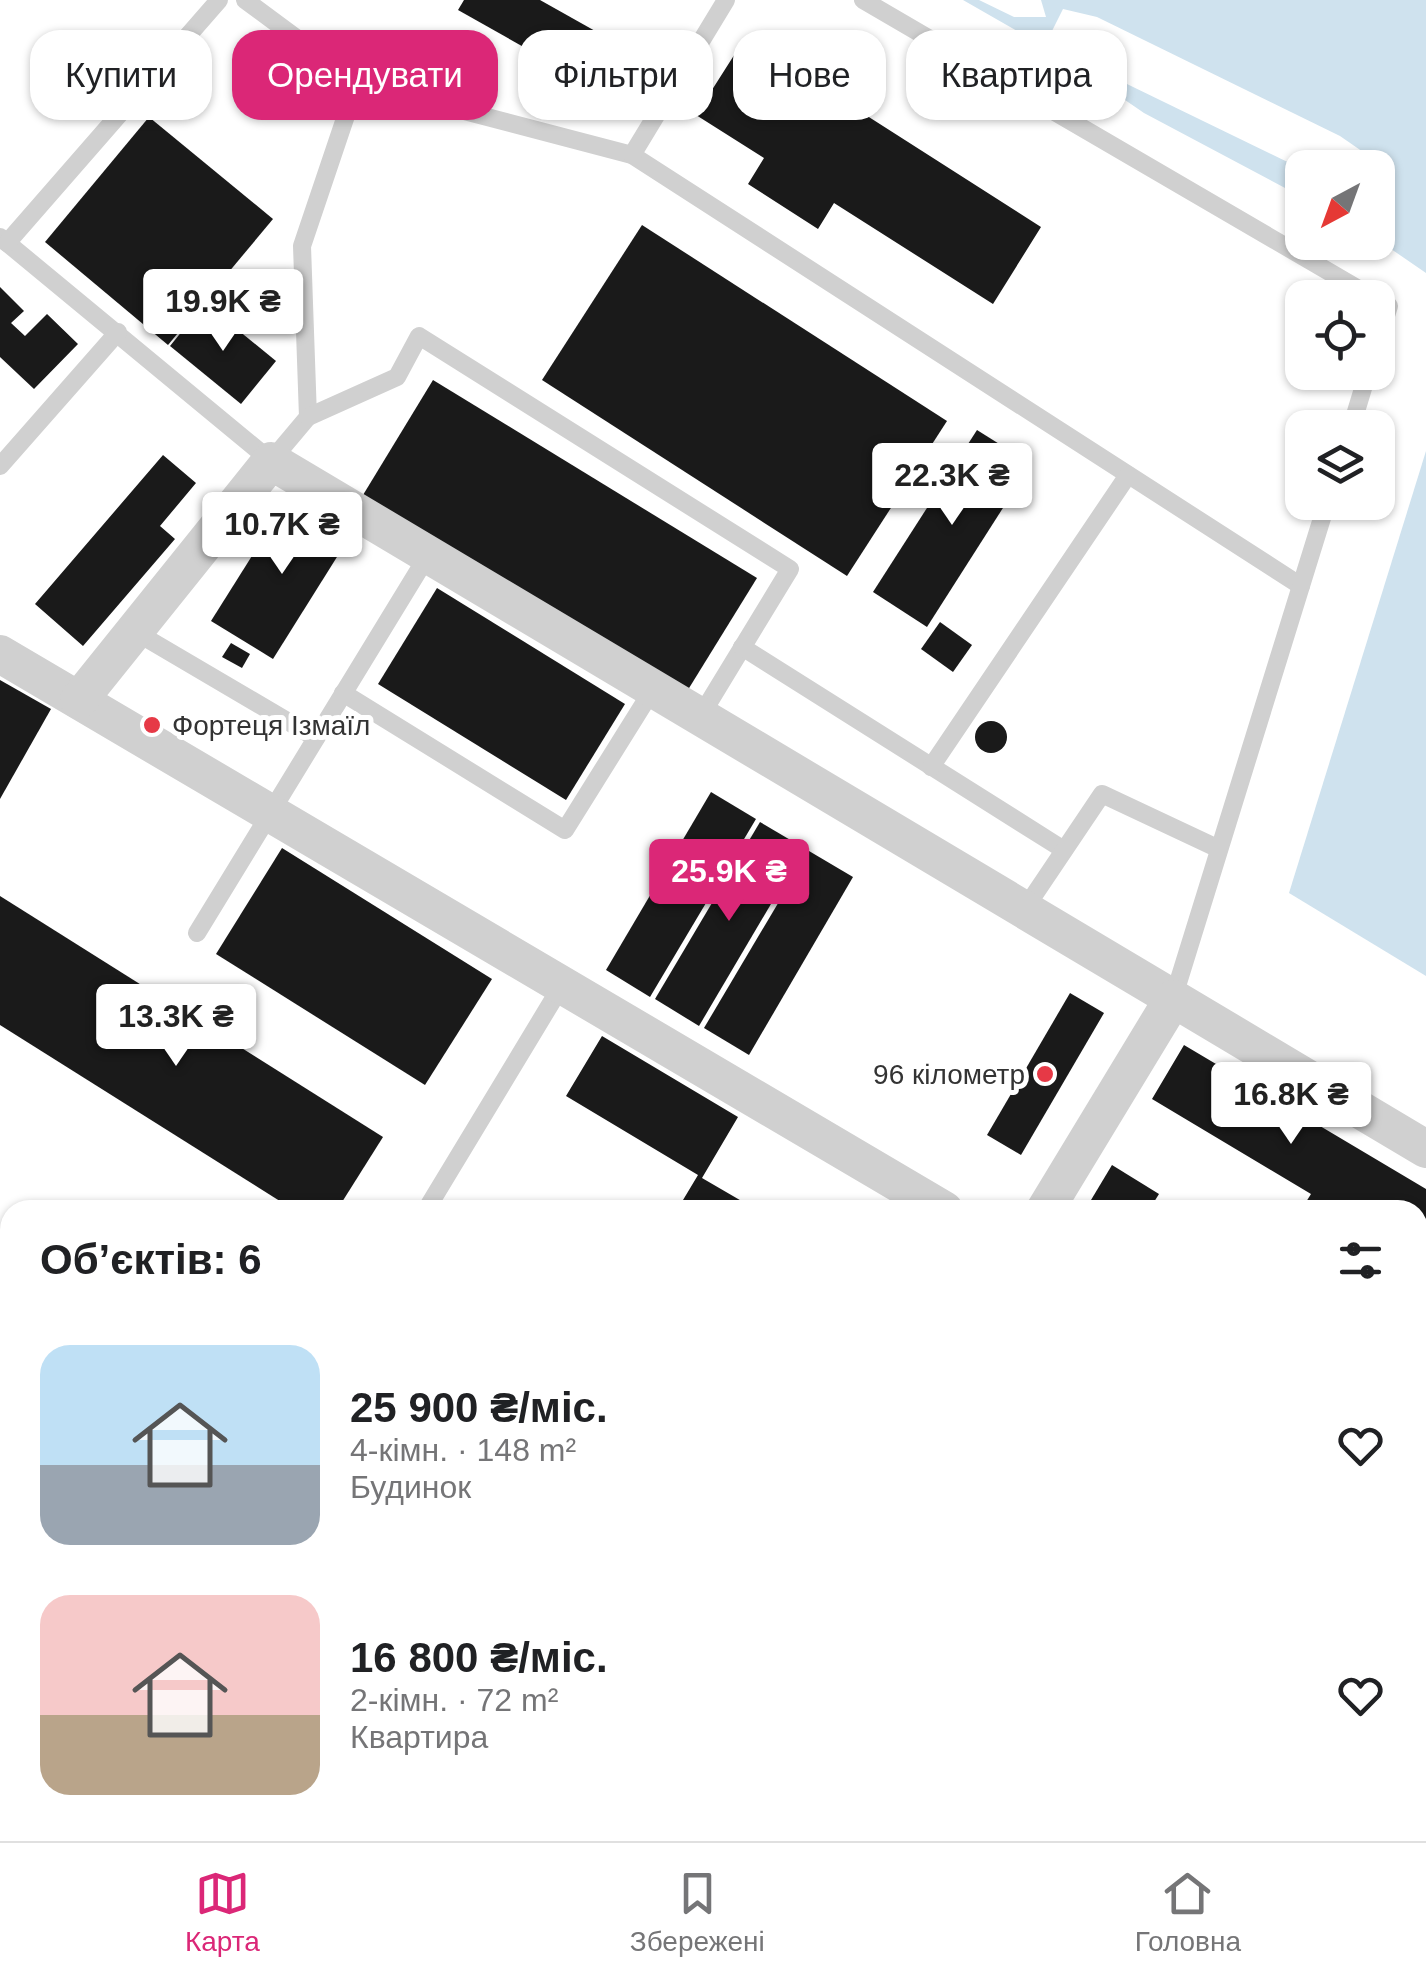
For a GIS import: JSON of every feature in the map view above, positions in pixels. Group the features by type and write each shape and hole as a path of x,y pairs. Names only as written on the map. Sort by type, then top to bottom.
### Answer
{"street":[{"path":"78,700 271,461 1426,1149"},
{"path":"0,654 562,985 886,1195"},
{"path":"1051,1200 1173,998"}],"lane":[{"path":"219,0 4,240 271,461 308,416 397,376 419,336 790,569 700,717"},
{"path":"245,0 286,30"},
{"path":"632,155 726,0"},
{"path":"863,0 1343,280"},
{"path":"308,416 302,246 345,120"},
{"path":"498,120 632,155 1301,586"},
{"path":"0,466 118,332"},
{"path":"931,767 1128,475"},
{"path":"1173,998 1321,520"},
{"path":"197,933 428,555"},
{"path":"134,631 316,738"},
{"path":"742,647 1064,850"},
{"path":"343,692 565,830 652,689"},
{"path":"1024,910 1102,794 1220,849"},
{"path":"432,1200 562,985"}],"water":[{"path":"963,0 1426,0 1426,273 1395,252 1395,150 1285,150 1285,188 1127,101 1127,30 1016,30"},
{"path":"1426,451 1426,976 1289,893"}],"pier":[{"path":"979,0 1041,0 1046,17 1014,17"},
{"path":"1063,9 1097,17 1124,30 1052,30"},
{"path":"1127,32 1340,136 1360,150 1285,150 1285,161 1127,84"}],"building":[{"path":"464,0 540,0 593,30 518,30 518,44 458,10"},
{"path":"733,57 733,120 873,120 1041,227 993,304 834,203 818,229 748,184 764,158 704,120 713,120 713,88"},
{"path":"147,120 153,120 273,219 168,345 45,242"},
{"path":"642,225 947,421 847,576 542,380"},
{"path":"0,287 24,311 11,323 25,336 47,314 78,344 34,389 0,357"},
{"path":"205,303 276,361 241,404 170,346"},
{"path":"433,380 757,578 686,693 363,495"},
{"path":"977,430 1031,464 927,627 873,592"},
{"path":"163,455 196,483 160,526 175,539 83,646 35,604"},
{"path":"291,494 352,533 273,659 211,621"},
{"path":"437,588 625,704 566,800 378,684"},
{"path":"940,622 972,645 953,672 921,649"},
{"path":"231,643 250,654 242,668 222,657"},
{"path":"0,680 51,709 0,799"},
{"path":"991,721 1002,726 1007,737 1002,748 991,753 980,748 975,737 980,726"},
{"path":"711,792 756,819 650,997 606,970"},
{"path":"760,822 804,848 699,1026 655,999"},
{"path":"282,848 492,979 425,1085 216,954"},
{"path":"809,851 853,877 749,1055 704,1028"},
{"path":"0,896 383,1137 343,1200 278,1200 0,1025"},
{"name":"96 кілометр","path":"1070,993 1104,1013 1021,1155 987,1135"},
{"path":"602,1036 738,1117 702,1178 740,1200 683,1200 698,1175 566,1096"},
{"path":"1184,1045 1426,1189 1426,1200 1307,1200 1311,1194 1152,1099"},
{"path":"1112,1165 1159,1194 1155,1200 1091,1200"}],"place":[{"name":"Фортеця Ізмаїл","path":"152,725"},
{"name":"96 кілометр","path":"1045,1074"}]}
